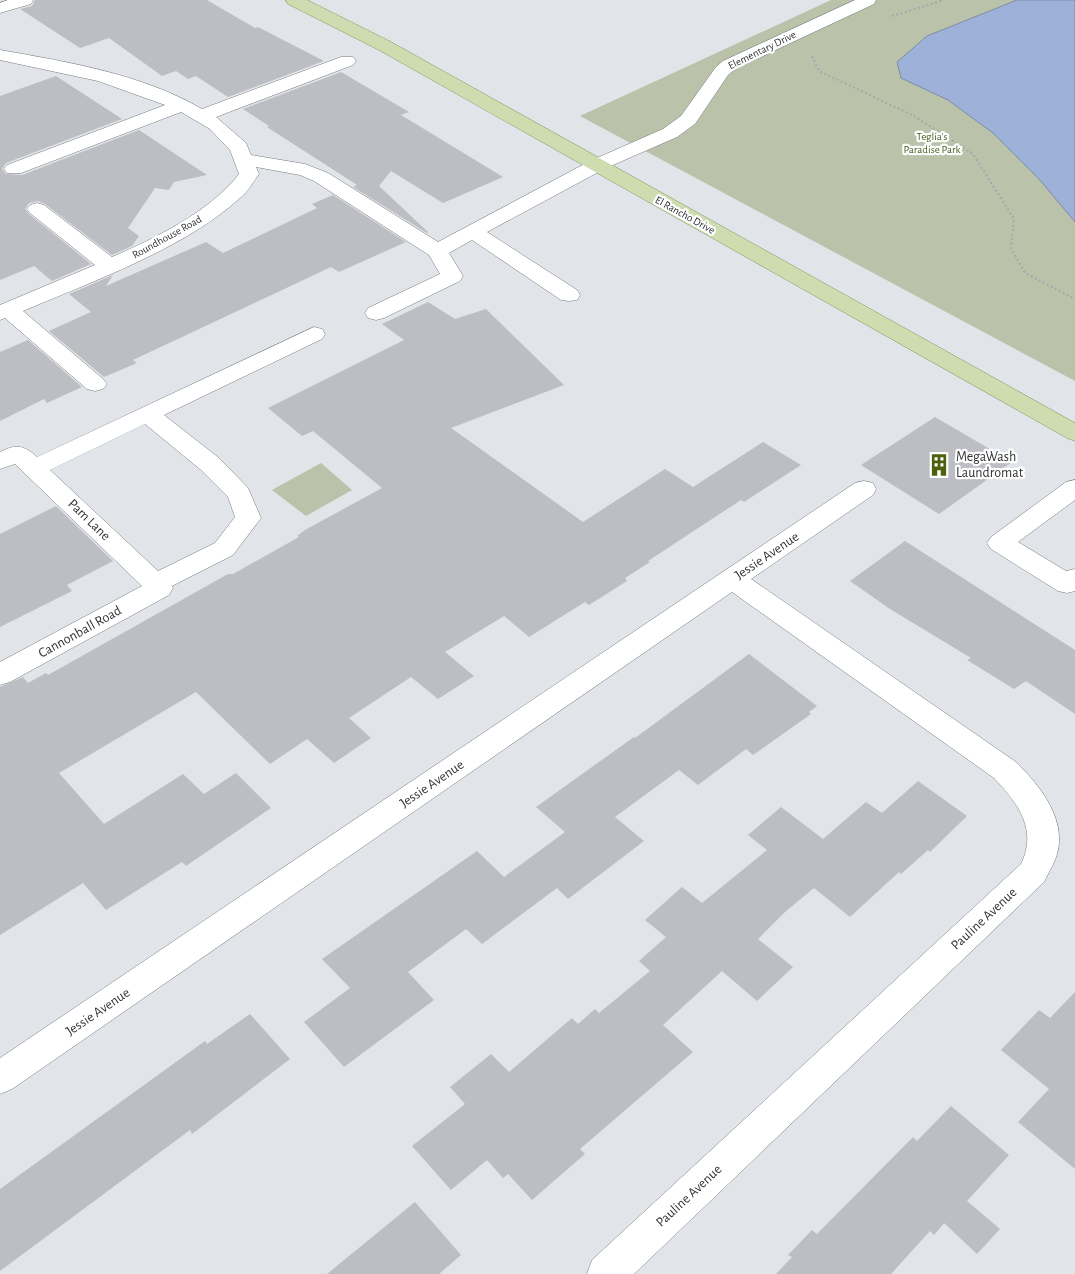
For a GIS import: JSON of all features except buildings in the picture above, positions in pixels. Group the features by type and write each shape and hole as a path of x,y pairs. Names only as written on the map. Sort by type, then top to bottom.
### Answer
{"main road":[{"name":"El Rancho Drive","path":"294,0 385,46 1075,433"}],"street":[{"path":"0,8 25,0"},
{"name":"Elementary Drive","path":"437,251 597,165 670,133 688,120 722,71 729,65 868,0"},
{"path":"0,55 94,74 140,88 182,105 228,132 248,160 305,170 321,176 437,251 452,276 376,313"},
{"path":"201,116 347,61"},
{"path":"14,169 182,105"},
{"name":"Roundhouse Road","path":"4,312 145,251 212,211 235,193 249,174 248,160"},
{"path":"37,209 110,266"},
{"path":"473,232 569,295"},
{"path":"4,312 95,384"},
{"path":"17,461 147,414 314,334"},
{"name":"Cannonball Road","path":"0,675 224,549 248,518 239,494 210,464 147,414"},
{"name":"Pam Lane","path":"17,461 157,586"},
{"path":"1075,488 1000,543 1067,584 1075,578"},
{"name":"Jessie Avenue","path":"0,1078 864,489"},
{"name":"Pauline Avenue","path":"606,1274 1033,873 1043,848 1041,819 1026,791 1005,770 732,579"}],"path":[{"path":"891,16 944,0"},
{"path":"811,53 819,71 914,116 973,154 1014,219 1011,248 1026,273 1075,299"}],"green space":[{"name":"Teglia's Paradise Park","path":"831,0 1075,0 1075,381 580,116"},
{"path":"321,463 352,490 306,516 272,490"}],"water":[{"path":"1017,0 1075,0 1075,222 1039,179 993,133 948,100 901,78 897,62 927,36"}],"place":[{"name":"MegaWash Laundromat","path":"939,465"}]}
